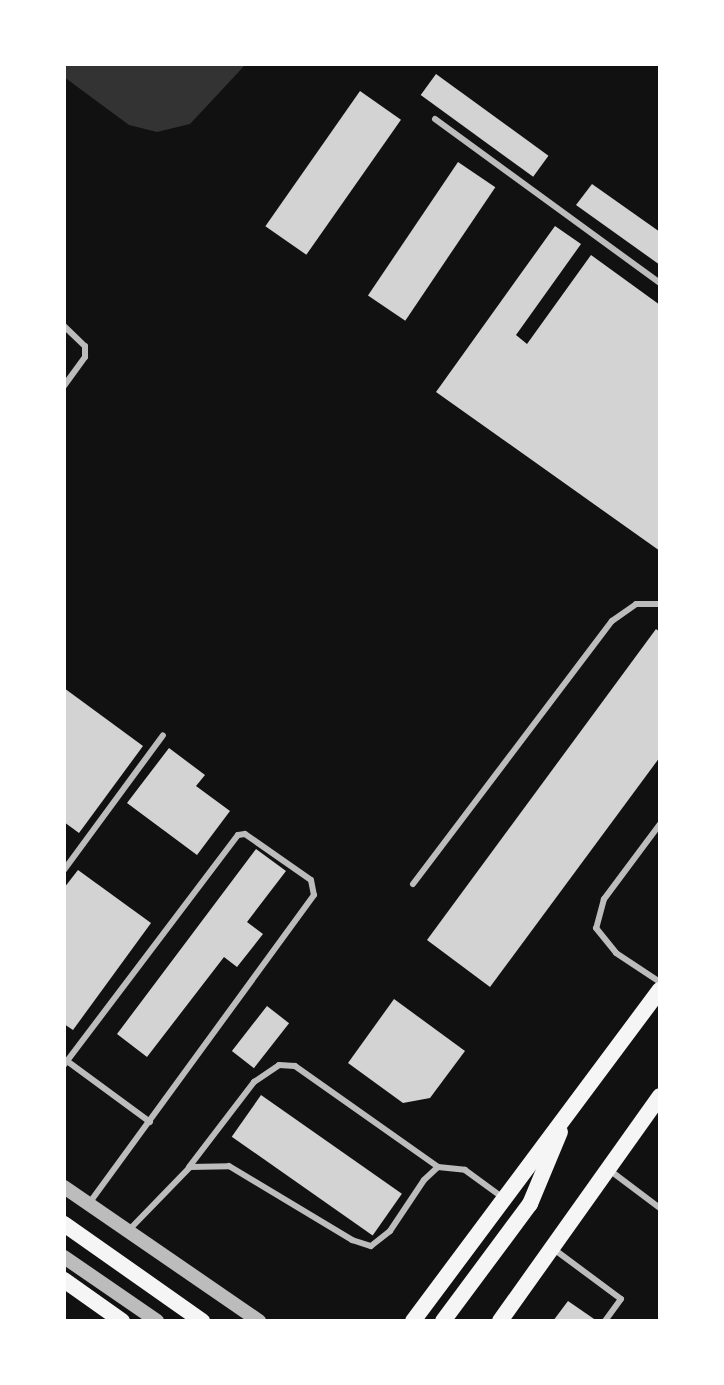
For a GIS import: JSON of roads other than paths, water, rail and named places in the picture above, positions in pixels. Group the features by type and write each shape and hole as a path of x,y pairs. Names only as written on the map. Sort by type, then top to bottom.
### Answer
{"main road":[{"path":"413,1321 660,990"},
{"path":"500,1321 660,1096"},
{"path":"443,1321 530,1204 570,1108"},
{"path":"64,1224 202,1321"},
{"path":"64,1280 122,1321"}],"street":[{"path":"64,1187 259,1321"},
{"path":"64,1257 157,1321"}],"lane":[{"path":"435,119 660,283"},
{"path":"64,326 85,346 85,357 64,386"},
{"path":"413,884 612,621 636,604 660,604"},
{"path":"64,870 163,735"},
{"path":"660,824 604,899 596,928 616,953 660,982"},
{"path":"89,1203 150,1122 314,895 311,880 245,834 238,835 66,1063 150,1122"},
{"path":"186,1171 254,1082 279,1065 295,1066 438,1167 465,1170 503,1198"},
{"path":"129,1230 190,1167 229,1166 352,1240 371,1246 390,1231 424,1180 438,1167"},
{"path":"608,1169 660,1208"},
{"path":"552,1247 621,1299 605,1321"}]}
